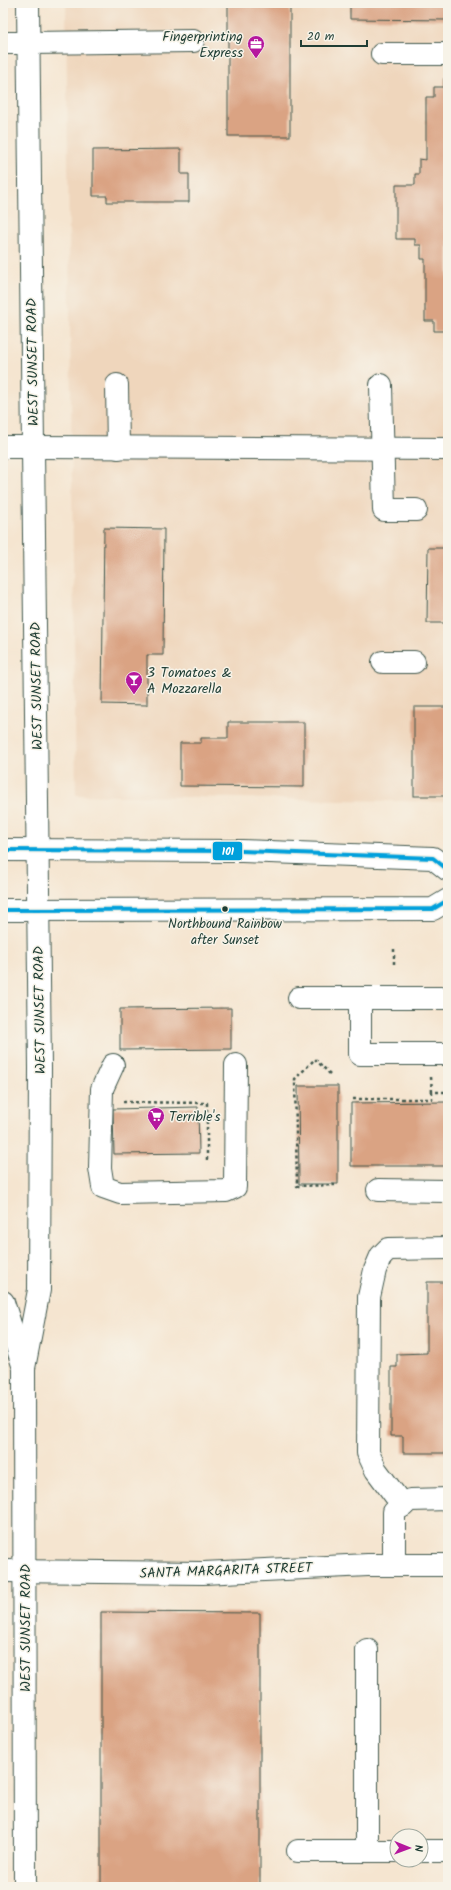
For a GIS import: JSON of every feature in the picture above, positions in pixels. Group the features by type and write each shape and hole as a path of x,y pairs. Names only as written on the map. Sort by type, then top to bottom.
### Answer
{"main road":[{"name":"WEST SUNSET ROAD","path":"25,1887 24,1368 39,1290 40,1068 28,3"},
{"path":"3,43 193,41"},
{"path":"382,54 448,54"},
{"path":"117,385 118,448"},
{"path":"381,385 384,510 416,510"},
{"path":"3,447 448,448"},
{"path":"383,662 414,662"},
{"path":"3,850 242,851 433,858 448,870"},
{"path":"3,910 433,909 448,900"},
{"path":"299,998 448,998"},
{"path":"360,998 360,1054 448,1054"},
{"path":"113,1065 100,1168 103,1187 120,1193 226,1191 235,1187 236,1065"},
{"path":"378,1190 448,1191"},
{"path":"403,1506 376,1470 368,1453 369,1297 375,1270 381,1256 388,1249 448,1248"},
{"name":"WEST SUNSET ROAD","path":"3,1302 24,1368"},
{"path":"394,1565 394,1512 410,1500 448,1499"},
{"name":"SANTA MARGARITA STREET","path":"3,1571 203,1573 394,1565 448,1565"},
{"path":"367,1650 367,1851"},
{"path":"298,1851 389,1851"},
{"path":"429,1851 448,1851"}],"path":[{"path":"394,949 394,964"},
{"path":"330,1074 315,1059 295,1079 297,1186 335,1185"},
{"path":"353,1099 432,1099 431,1070"},
{"path":"432,1092 448,1092"},
{"path":"110,1096 207,1102 207,1160"}],"shaded area":[{"path":"66,3 448,3 448,802 76,795"}],"building":[{"path":"228,3 290,3 290,136 228,136"},
{"path":"350,3 448,3 448,20 350,19"},
{"path":"444,78 448,78 448,340 444,340 445,331 434,331 434,321 425,321 425,259 421,259 421,245 415,245 415,239 396,239 396,185 415,185 415,174 419,174 419,159 426,160 426,97 434,97 434,87 444,87"},
{"path":"181,149 181,174 189,174 189,202 107,202 107,196 93,196 93,150"},
{"path":"104,528 164,529 163,655 147,655 147,705 102,704"},
{"path":"428,548 448,548 448,623 427,623"},
{"path":"414,707 448,707 448,796 414,796"},
{"path":"228,722 304,722 304,787 180,786 180,743 201,743 201,738 228,738"},
{"path":"231,1008 231,1049 120,1050 120,1009"},
{"path":"298,1086 338,1086 338,1184 299,1184"},
{"path":"448,1102 448,1166 351,1166 351,1103"},
{"name":"Terrible's","path":"198,1107 199,1153 114,1154 113,1109"},
{"path":"427,1282 448,1282 448,1453 403,1453 403,1436 391,1436 391,1367 397,1367 397,1354 427,1353"},
{"path":"101,1612 260,1613 260,1887 101,1887"}],"transit line":[{"name":"101","path":"3,850 242,851 433,858 448,870"},
{"name":"101","path":"3,910 433,909 448,900"}],"place":[{"name":"Fingerprinting Express","path":"256,59"},
{"name":"3 Tomatoes & A Mozzarella","path":"134,695"},
{"name":"Northbound Rainbow after Sunset","path":"225,909"},
{"name":"Terrible's","path":"156,1131"}]}
